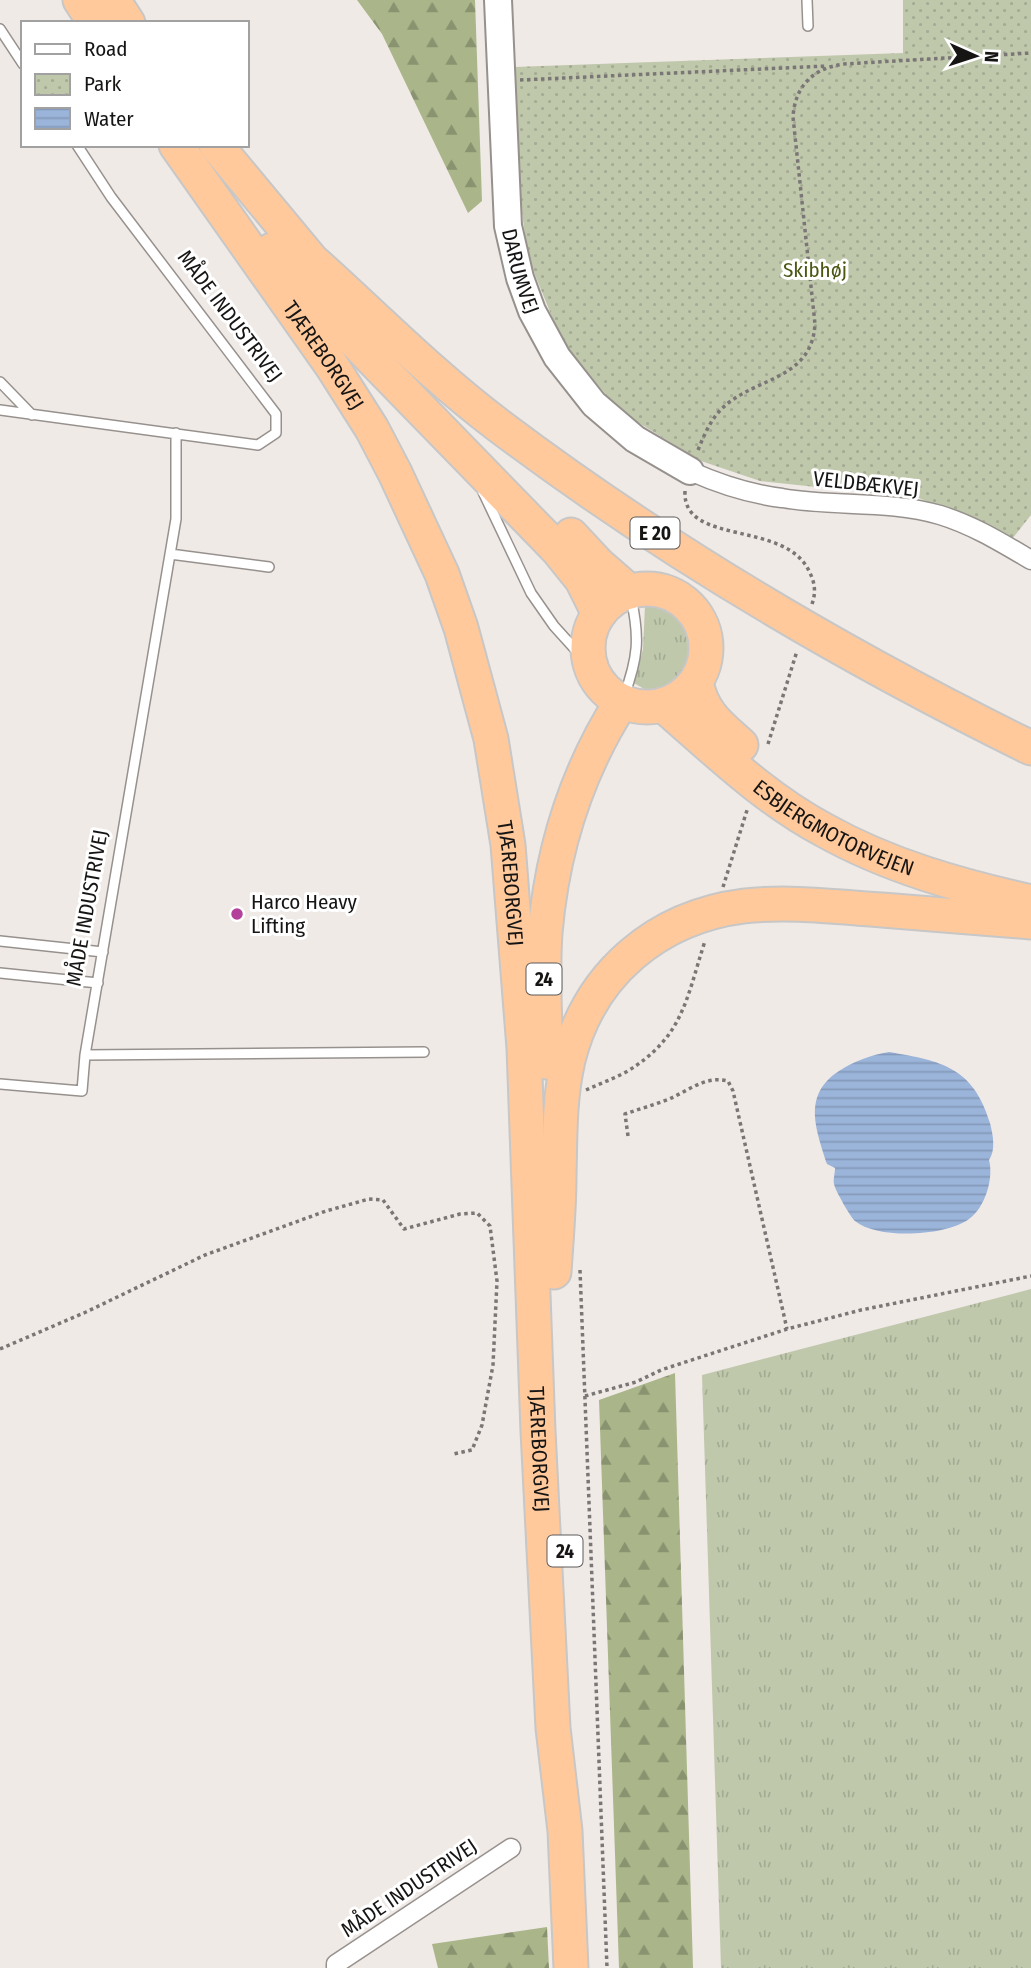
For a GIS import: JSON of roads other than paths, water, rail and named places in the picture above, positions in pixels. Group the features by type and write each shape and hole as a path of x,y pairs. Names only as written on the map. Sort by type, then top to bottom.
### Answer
{"highway":[{"path":"80,0 94,21"},
{"path":"113,0 127,21"},
{"name":"TJÆREBORGVEJ","path":"179,147 332,366 372,429 442,574 477,683 500,792 508,845 524,1048 553,1728 565,1830 571,1968"},
{"name":"TJÆREBORGVEJ","path":"180,147 337,323 455,441 557,549 582,580 599,614"},
{"name":"E 20","path":"218,147 351,310 599,565 630,592"},
{"name":"E 20","path":"316,264 496,424 582,485 735,584 933,698 1031,748"},
{"path":"646,589 677,597 699,620 705,635 703,667 696,682 687,692 663,705 635,706 606,686 589,654 592,626 599,614 607,604 630,592 646,589"},
{"name":"ESBJERGMOTORVEJEN","path":"696,682 699,700 715,721 742,747 771,770 850,821 944,860 1031,882"},
{"name":"24","path":"524,1048 528,931 538,862 550,808 570,755 606,686"},
{"name":"24","path":"567,1266 545,1023 545,935 552,880 564,827 578,785 597,743 606,686"},
{"name":"ESBJERGMOTORVEJEN","path":"663,705 773,796 823,830 942,880 1031,902"},
{"path":"567,1266 559,1205 561,1094 569,1058 577,1031 591,1001 607,979 641,946 659,934 698,917 723,910 762,905 804,904 1031,922"},
{"name":"TJÆREBORGVEJ","path":"565,1830 572,1726 567,1266"}],"street":[{"name":"DARUMVEJ","path":"498,0 508,226 520,278 532,311 557,357 594,404 635,439 690,471"},
{"name":"VELDBÆKVEJ","path":"690,471 734,488 782,499 899,507 941,516 985,534 1031,560"},
{"name":"MÅDE INDUSTRIVEJ","path":"336,1968 336,1964 511,1847"}],"lane":[{"path":"807,0 808,26"},
{"path":"0,29 21,61"},
{"name":"MÅDE INDUSTRIVEJ","path":"0,410 258,444 276,433 276,414 111,197 78,147"},
{"path":"0,382 32,415"},
{"name":"MÅDE INDUSTRIVEJ","path":"0,1084 82,1091 85,1055 176,519 176,433"},
{"path":"455,441 483,491 531,593 554,626 606,686 635,666 638,628 630,592"},
{"path":"170,554 270,567"},
{"path":"0,941 103,952"},
{"path":"0,973 98,984"},
{"path":"85,1055 424,1052"}],"water":[{"path":"889,1052 925,1059 953,1070 965,1078 983,1104 993,1142 993,1152 989,1160 989,1184 980,1208 958,1225 912,1233 879,1231 866,1227 853,1219 835,1187 835,1168 827,1164 816,1126 816,1102 820,1091 827,1080 845,1067"}],"place":[{"name":"Harco Heavy Lifting","path":"237,914"}],"park label":[{"name":"Skibhøj","path":"815,270"}]}
